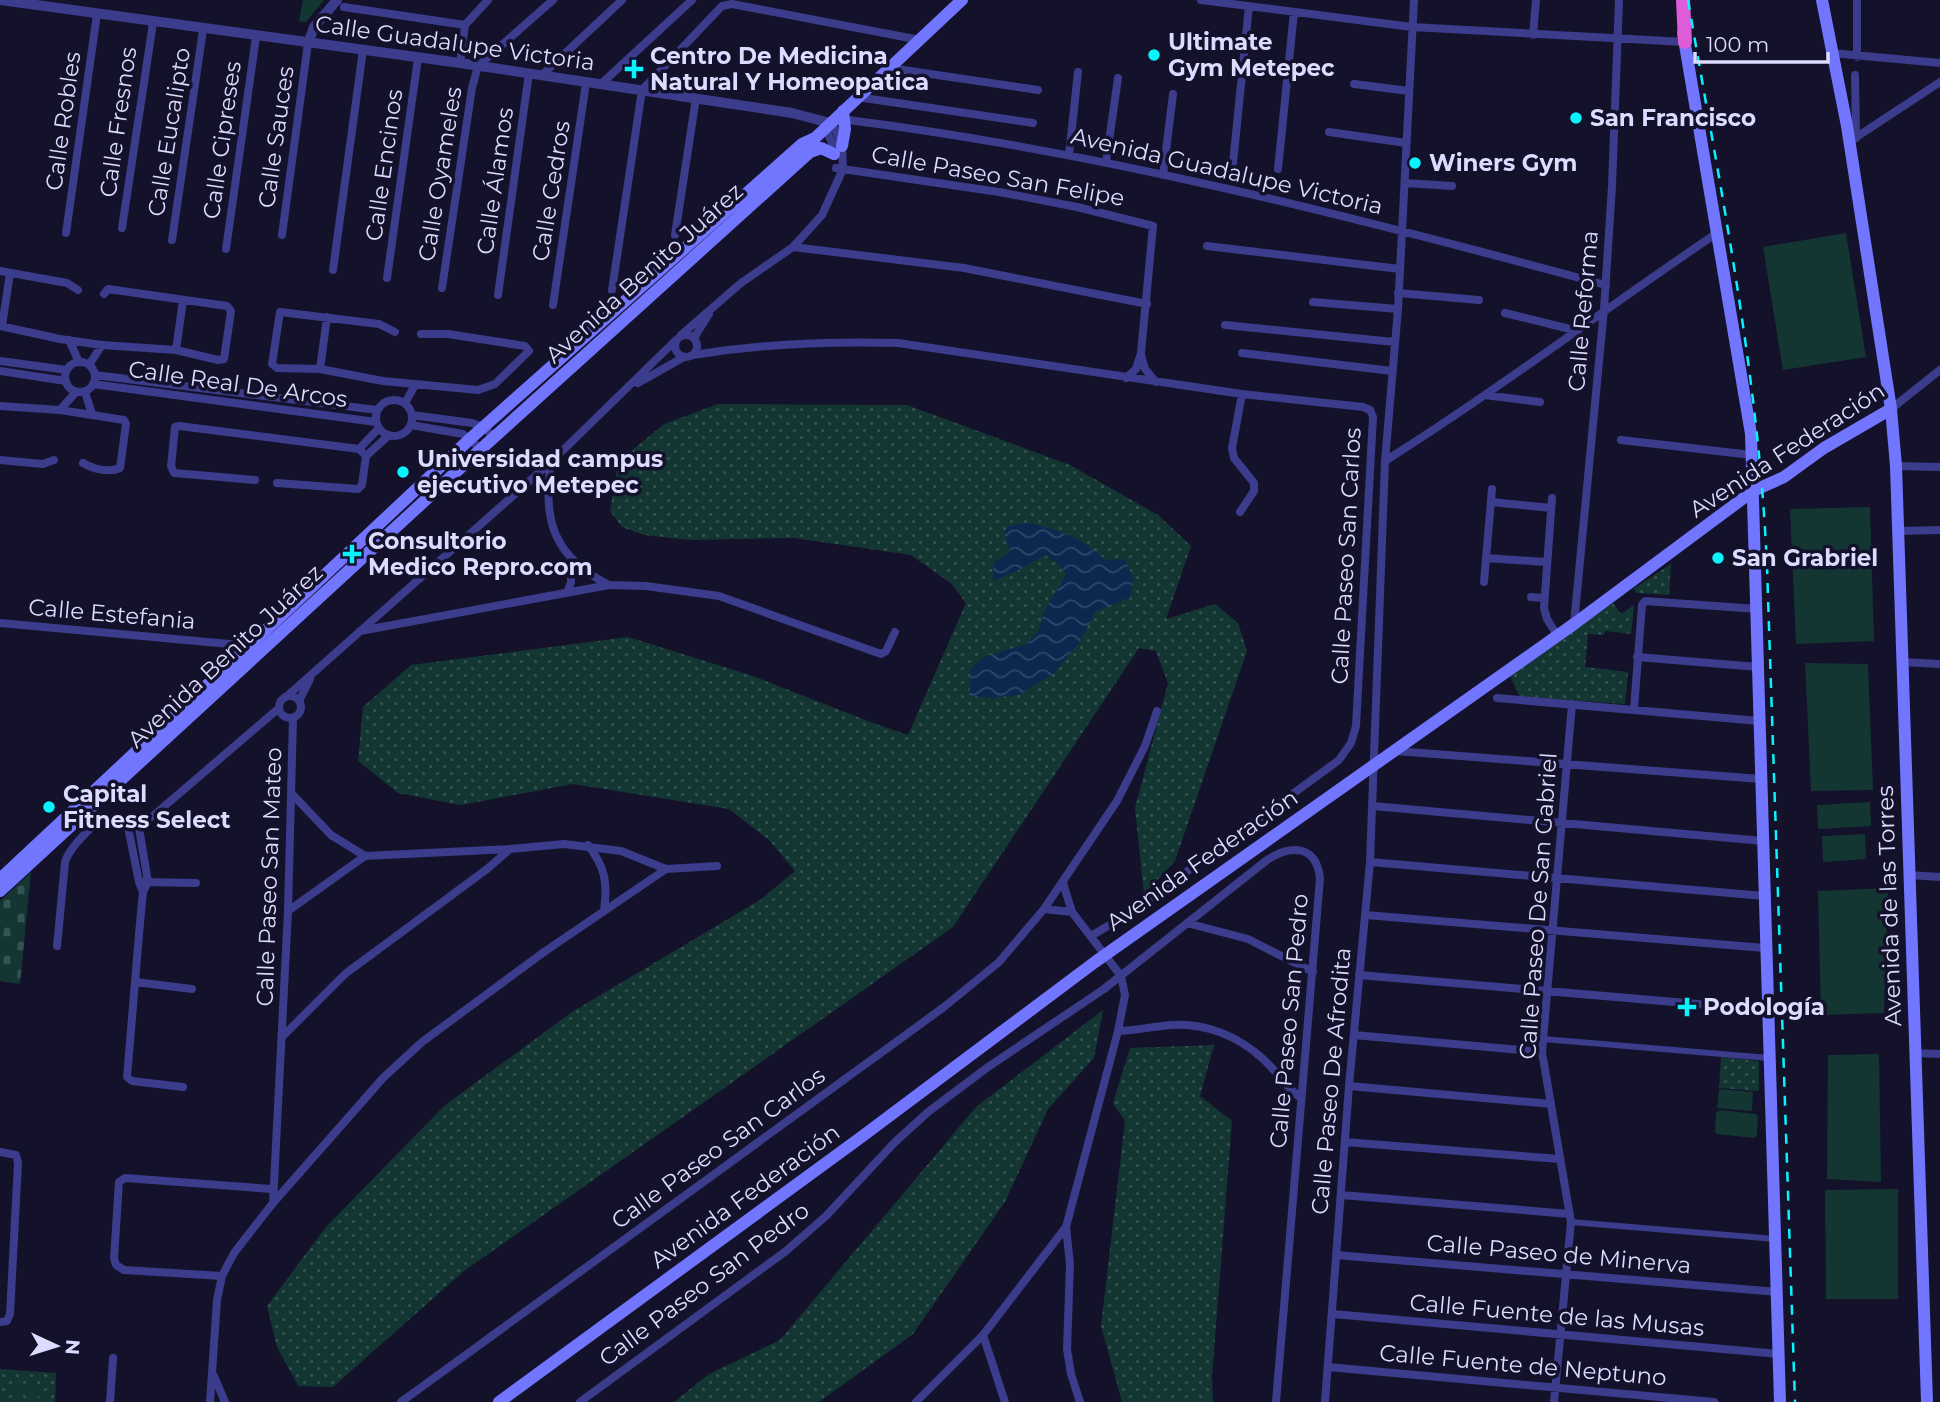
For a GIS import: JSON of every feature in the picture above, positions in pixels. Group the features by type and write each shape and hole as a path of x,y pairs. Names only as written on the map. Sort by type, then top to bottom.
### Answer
{"highway":[{"path":"1680,0 1685,42"}],"main road":[{"name":"Avenida Benito Juárez","path":"0,891 255,650 471,438 802,144 815,138 962,0"},
{"name":"Avenida de las Torres","path":"1822,0 1852,140 1891,409 1896,466 1927,1402"},
{"path":"1685,42 1751,434 1780,1402"},
{"path":"810,152 821,148 838,150 833,120"},
{"name":"Avenida Benito Juárez","path":"0,879 810,152 815,138"},
{"name":"Avenida Federación","path":"499,1402 1095,962 1574,624 1753,491 1784,477 1824,448 1891,409"}],"street":[{"name":"Calle Guadalupe Victoria","path":"0,0 460,63 833,120"},
{"path":"460,63 465,26 488,0"},
{"path":"478,66 553,0"},
{"path":"542,75 622,0"},
{"path":"601,85 692,0"},
{"path":"1201,0 1412,27 1685,42"},
{"name":"Calle Paseo De Afrodita","path":"1325,1402 1349,1086 1370,862 1385,461 1398,309 1414,0"},
{"path":"1533,35 1535,0"},
{"name":"Calle Reforma","path":"1574,624 1606,285 1619,0"},
{"path":"1857,0 1857,57"},
{"path":"308,43 314,27 341,4 465,26"},
{"path":"612,290 642,90 722,6 728,4 920,40"},
{"path":"1233,163 1249,6"},
{"path":"1278,169 1294,12"},
{"name":"Calle Robles","path":"66,233 97,14"},
{"name":"Calle Fresnos","path":"122,228 153,23"},
{"name":"Calle Eucalipto","path":"172,240 204,30"},
{"name":"Calle Cipreses","path":"226,249 256,37"},
{"name":"Calle Sauces","path":"282,235 308,43"},
{"path":"333,270 363,50"},
{"path":"1832,53 1940,63"},
{"name":"Calle Encinos","path":"387,278 418,58"},
{"name":"Calle Oyameles","path":"442,288 472,88 478,66"},
{"path":"890,68 1038,90"},
{"path":"1069,155 1078,72"},
{"name":"Calle Álamos","path":"498,295 529,73"},
{"path":"1852,140 1855,75"},
{"path":"1106,162 1118,78"},
{"path":"1852,140 1940,82"},
{"name":"Calle Cedros","path":"553,305 586,83"},
{"path":"1354,84 1409,91"},
{"path":"1163,175 1173,94"},
{"path":"857,97 1033,123"},
{"path":"675,235 696,98"},
{"path":"57,946 65,863 69,851 100,822 138,822 153,816 278,708 280,701 551,462 714,306 741,283 793,247 822,215 830,200 839,171 833,120"},
{"name":"Avenida Guadalupe Victoria","path":"833,120 1106,162 1402,230 1606,285"},
{"path":"1329,132 1406,143"},
{"name":"Calle Paseo San Felipe","path":"839,171 999,192 1077,207 1153,226 1146,304"},
{"path":"1405,183 1452,186"},
{"path":"1385,461 1485,395 1578,331 1604,309 1717,233"},
{"path":"1207,246 1400,269"},
{"path":"793,247 964,268 1146,304 1141,353 1136,369 1126,378"},
{"path":"0,271 67,283 78,290"},
{"path":"10,273 1,326 102,345 176,350 224,359 231,311 229,307 108,289 104,294"},
{"path":"1398,293 1479,300"},
{"path":"176,350 183,300"},
{"path":"1313,302 1398,309"},
{"path":"630,388 684,357 693,355 696,341 714,306"},
{"path":"395,332 379,324 280,312 271,361 277,368 320,369 383,382 399,381 415,385 478,390 487,388 529,351 525,346 448,334 421,334"},
{"path":"1505,313 1578,331"},
{"path":"320,369 327,317"},
{"path":"1225,325 1394,342"},
{"path":"679,338 688,334 696,341"},
{"path":"679,338 677,352 684,357"},
{"path":"60,410 93,384 95,374 89,365 79,362 69,340"},
{"name":"Calle Paseo San Carlos","path":"696,341 729,349"},
{"name":"Calle Paseo San Carlos","path":"693,355 729,349 858,341 898,343 1242,394 1363,407 1372,413 1354,736 1339,760 1133,911 1091,936"},
{"path":"89,365 102,345"},
{"path":"1141,353 1145,369 1156,382"},
{"path":"1242,353 1392,371"},
{"path":"0,361 67,370 79,362"},
{"path":"67,370 68,386 81,392 92,414"},
{"name":"Avenida Federación","path":"1891,409 1940,370"},
{"path":"0,371 66,381"},
{"name":"Calle Real De Arcos","path":"95,374 377,410"},
{"path":"383,382 390,400"},
{"name":"Calle Real De Arcos","path":"93,384 378,425"},
{"path":"405,403 415,385"},
{"path":"1240,512 1254,491 1254,483 1234,458 1232,448 1242,394"},
{"path":"1485,395 1540,402"},
{"path":"255,480 174,473 171,466 175,427 362,453 390,436 402,434 411,425 412,415 405,403 390,400 377,410 378,425 362,453 362,485 358,489 277,483"},
{"path":"0,407 60,410 121,418 126,421 121,464 117,470 91,467 83,463"},
{"path":"412,415 472,423 483,427 494,437"},
{"path":"378,425 390,436"},
{"path":"411,425 460,432 471,438 481,449"},
{"path":"1621,440 1752,455"},
{"path":"0,460 43,464 54,460"},
{"path":"551,462 547,486 548,506 559,540 571,560 609,585"},
{"path":"1896,466 1940,467"},
{"path":"1484,582 1492,489"},
{"path":"1491,502 1551,503 1544,598 1545,614 1556,635"},
{"path":"1898,531 1940,530"},
{"path":"1486,558 1546,562"},
{"path":"567,593 571,582 571,560"},
{"path":"360,631 609,585 719,596 880,654 886,650 895,632"},
{"path":"1531,597 1544,598"},
{"path":"1634,709 1637,657 1645,601 1758,609"},
{"name":"Calle Estefania","path":"0,623 255,650"},
{"path":"1637,657 1758,667"},
{"path":"1902,662 1940,664"},
{"path":"278,708 282,716 293,718 300,713 299,701 312,675"},
{"path":"286,697 291,696 299,701"},
{"path":"1497,698 1759,721"},
{"name":"Calle Paseo De San Gabriel","path":"1554,1402 1570,1218 1542,1052 1572,704"},
{"name":"Calle Paseo San Carlos","path":"401,1402 944,1007 999,962 1063,883 1131,776 1157,711"},
{"name":"Calle Paseo San Mateo","path":"273,1203 288,911 293,718"},
{"path":"1392,751 1761,779"},
{"path":"292,794 331,835 365,856"},
{"path":"1373,806 1763,841"},
{"path":"127,822 143,882"},
{"path":"138,822 143,892 127,1077 132,1081 183,1087"},
{"path":"288,911 365,856 510,849 551,844 588,845 621,850 666,869 717,866"},
{"path":"588,845 604,868 604,910"},
{"name":"Calle Paseo San Mateo","path":"282,1037 345,974 510,849"},
{"name":"Calle Paseo San Pedro","path":"581,1401 786,1251 826,1216 894,1143 928,1112 988,1067 1121,976 1281,851 1294,849 1304,852 1315,861 1320,878 1276,1402"},
{"path":"1370,862 1764,896"},
{"path":"210,1402 217,1300 222,1276 234,1252 273,1203 402,1060 544,951 666,869"},
{"path":"1908,875 1940,877"},
{"path":"143,882 196,883"},
{"path":"1063,883 1072,912 1121,976 1125,995 1066,1227 1070,1264 1067,1349 1080,1402"},
{"path":"1044,909 1072,912"},
{"path":"1366,915 1765,948"},
{"path":"1187,923 1248,939 1312,972"},
{"path":"1359,975 1768,1010"},
{"path":"135,982 191,989"},
{"path":"1118,1031 1185,1025 1207,1028 1227,1035 1245,1044 1265,1060 1301,1098"},
{"path":"1354,1035 1542,1052"},
{"path":"1543,1039 1769,1058"},
{"path":"1914,1053 1940,1054"},
{"path":"1349,1086 1552,1104"},
{"path":"1345,1142 1560,1159"},
{"path":"0,1152 16,1155 18,1163 10,1314 7,1321 0,1322"},
{"path":"222,1276 119,1268 114,1258 119,1182 125,1178 272,1189"},
{"path":"1340,1195 1776,1239"},
{"path":"916,1402 928,1398 983,1335 1066,1227"},
{"name":"Calle Paseo de Minerva","path":"1336,1255 1778,1292"},
{"name":"Calle Fuente de las Musas","path":"1332,1314 1779,1354"},
{"path":"983,1335 1005,1402"},
{"path":"110,1402 113,1358"},
{"name":"Calle Fuente de Neptuno","path":"1328,1367 1714,1402"},
{"path":"212,1372 225,1402"}],"green space":[{"path":"303,0 324,0 306,22 299,21"},
{"path":"1846,233 1866,357 1783,370 1763,247"},
{"path":"718,404 907,405 1070,465 1158,515 1191,546 1166,619 1215,604 1238,623 1247,651 1175,861 1144,894 1135,808 1168,683 1156,651 1139,648 953,927 464,1271 333,1387 298,1386 277,1347 267,1306 325,1228 444,1106 572,1012 760,900 795,871 769,840 729,809 573,784 461,805 398,793 358,761 363,707 411,665 628,637 753,676 908,735 966,603 952,584 911,555 794,538 690,540 644,535 622,527 610,511 618,462 664,424"},
{"path":"1870,507 1874,641 1796,644 1790,509"},
{"path":"1671,564 1669,595 1637,593 1633,589"},
{"path":"1613,603 1621,614 1634,605 1631,634 1605,631 1604,635 1588,634 1585,667 1628,672 1625,704 1520,697 1509,674"},
{"path":"1805,663 1868,664 1873,790 1811,791"},
{"path":"1870,802 1871,826 1818,829 1817,805"},
{"path":"1865,834 1866,859 1823,862 1822,836"},
{"path":"31,872 20,984 0,981 0,901"},
{"path":"1888,888 1884,1013 1821,1015 1818,891"},
{"path":"1103,1010 1094,1058 1048,1109 1005,1202 913,1334 819,1402 674,1402 709,1374 780,1340 976,1107"},
{"path":"1214,1045 1200,1096 1232,1121 1212,1376 1213,1402 1122,1402 1101,1326 1125,1121 1113,1103 1130,1048"},
{"path":"1879,1054 1881,1182 1827,1179 1828,1055"},
{"path":"1721,1057 1759,1061 1759,1091 1719,1088"},
{"path":"1719,1089 1753,1092 1752,1111 1717,1108"},
{"path":"1720,1110 1756,1114 1757,1135 1754,1138 1717,1134 1716,1113"},
{"path":"1898,1189 1898,1299 1826,1299 1825,1190"},
{"path":"0,1369 56,1373 55,1402 0,1402"},
{"path":"13,1383 42,1385 42,1397 11,1394"}],"water":[{"path":"1028,523 1070,536 1106,560 1125,559 1133,578 1130,598 1096,611 1079,643 1053,674 1018,695 993,698 969,696 971,668 986,656 1027,644 1039,629 1044,612 1066,574 1061,566 1045,555 993,581 994,563 1010,551 1004,534 1008,526"}],"railway":[{"path":"1688,0 1747,353 1763,496 1795,1402"}],"place":[{"name":"Ultimate Gym Metepec","path":"1154,55"},
{"name":"Centro De Medicina Natural Y Homeopatica","path":"634,69"},
{"name":"San Francisco","path":"1576,118"},
{"name":"Winers Gym","path":"1415,163"},
{"name":"Universidad campus ejecutivo Metepec","path":"403,472"},
{"name":"Consultorio Medico Repro.com","path":"352,554"},
{"name":"San Grabriel","path":"1718,558"},
{"name":"Capital Fitness Select","path":"49,807"},
{"name":"Podología","path":"1687,1007"}]}
